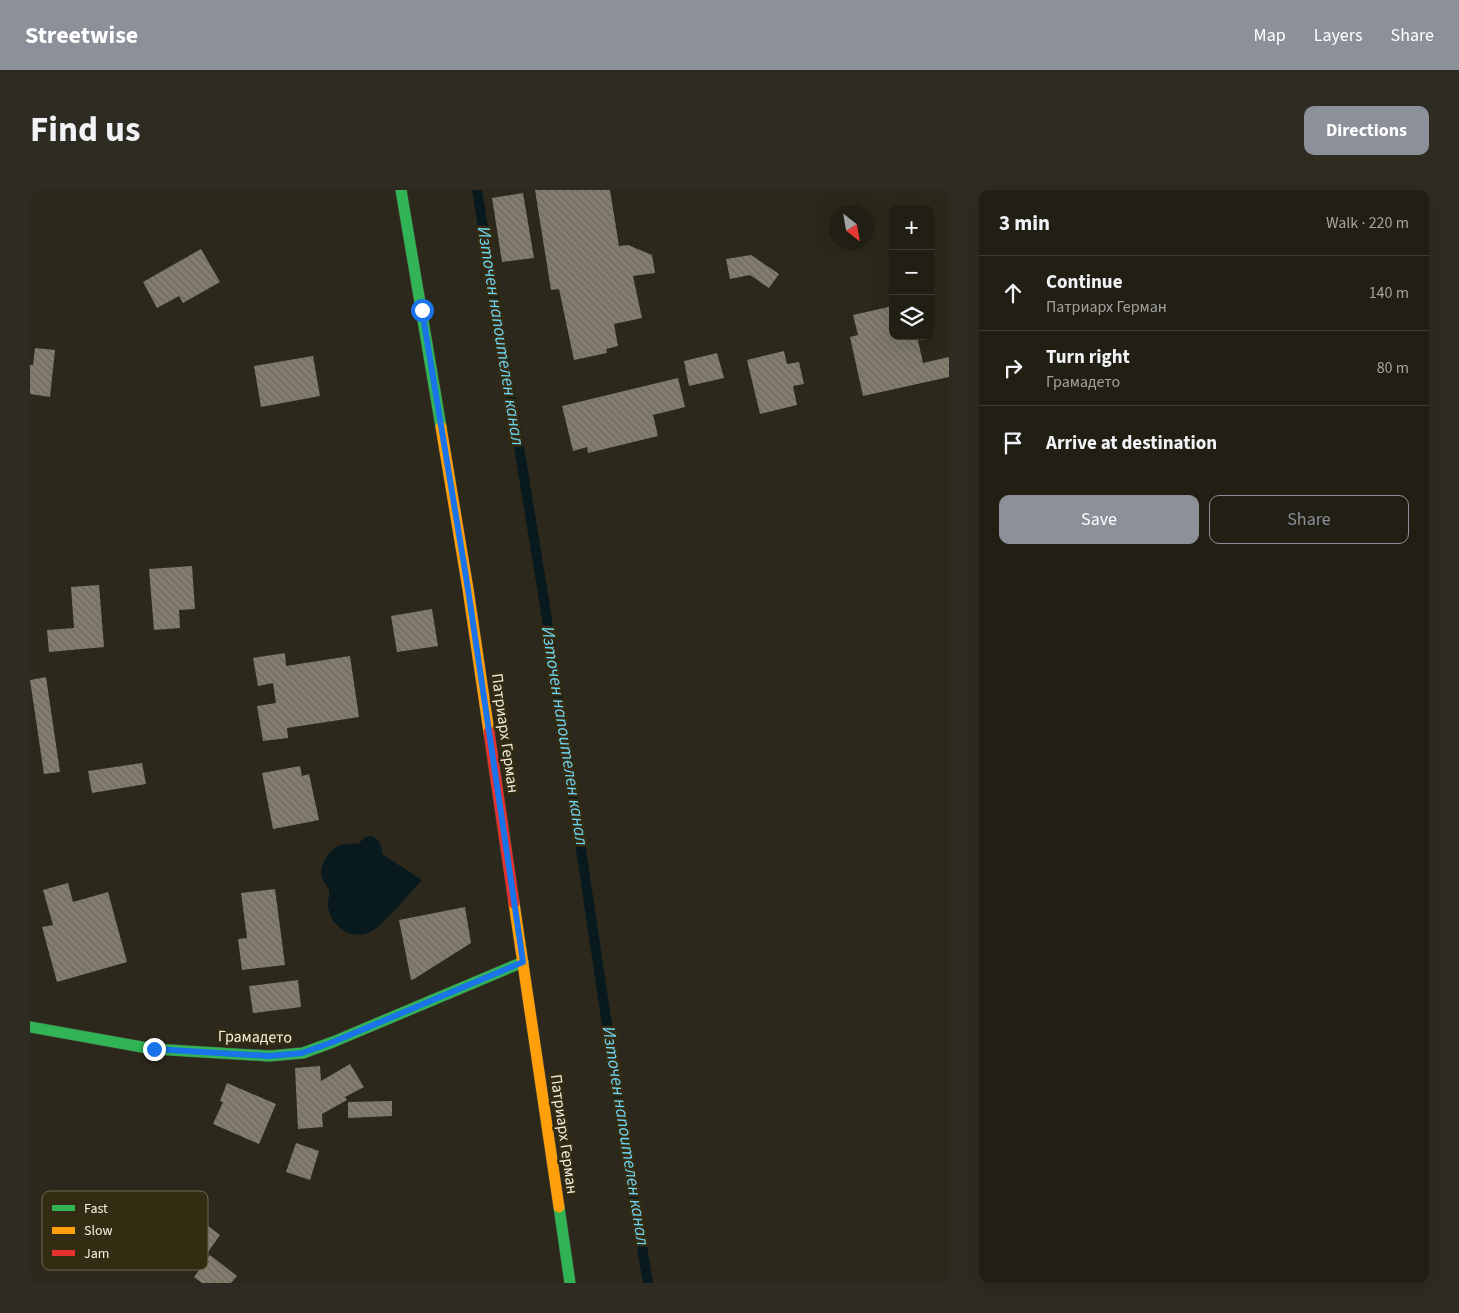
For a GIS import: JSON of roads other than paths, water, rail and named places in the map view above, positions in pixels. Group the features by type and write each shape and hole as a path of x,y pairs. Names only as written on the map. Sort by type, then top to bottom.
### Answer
{"street":[{"name":"Патриарх Герман","path":"401,190 468,589 570,1283"},
{"name":"Грамадето","path":"30,1027 154,1049 269,1056 302,1053 333,1042 523,962"}],"waterway":[{"name":"Източен напоителен канал","path":"477,190 544,600 622,1126 648,1283"}]}
